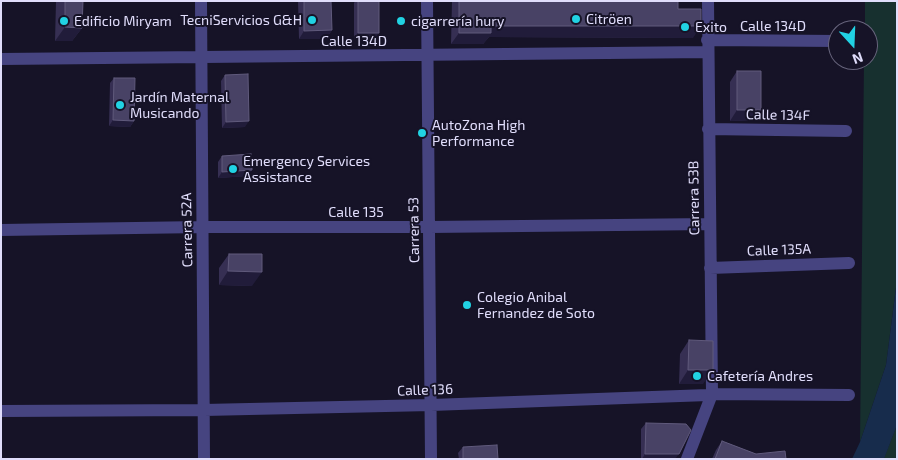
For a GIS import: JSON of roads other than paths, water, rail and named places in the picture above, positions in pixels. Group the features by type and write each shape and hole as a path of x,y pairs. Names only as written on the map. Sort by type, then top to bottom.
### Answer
{"street":[{"name":"Carrera 52A","path":"200,1 204,459"},
{"name":"Carrera 53","path":"427,1 431,459"},
{"name":"Carrera 53B","path":"708,1 712,394"},
{"name":"Calle 134D","path":"1,59 428,56 828,41"},
{"name":"Calle 134F","path":"708,129 846,132"},
{"name":"Calle 135","path":"1,230 710,224"},
{"name":"Calle 135A","path":"710,268 849,263"},
{"name":"Calle 136","path":"1,411 204,410 431,405 708,396 712,394 849,395"},
{"path":"687,459 712,394"}],"water":[{"path":"897,280 897,425 884,459 852,459 860,442 886,365"}],"place":[{"name":"Citröen","path":"576,19"},
{"name":"TecniServicios G&H","path":"312,20"},
{"name":"Edificio Miryam","path":"64,21"},
{"name":"cigarrería hury","path":"401,21"},
{"name":"Exito","path":"685,27"},
{"name":"Jardín Maternal Musicando","path":"120,105"},
{"name":"AutoZona High Performance","path":"422,133"},
{"name":"Emergency Services Assistance","path":"233,169"},
{"name":"Colegio Anibal Fernandez de Soto","path":"467,305"},
{"name":"Cafetería Andres","path":"697,376"}]}
